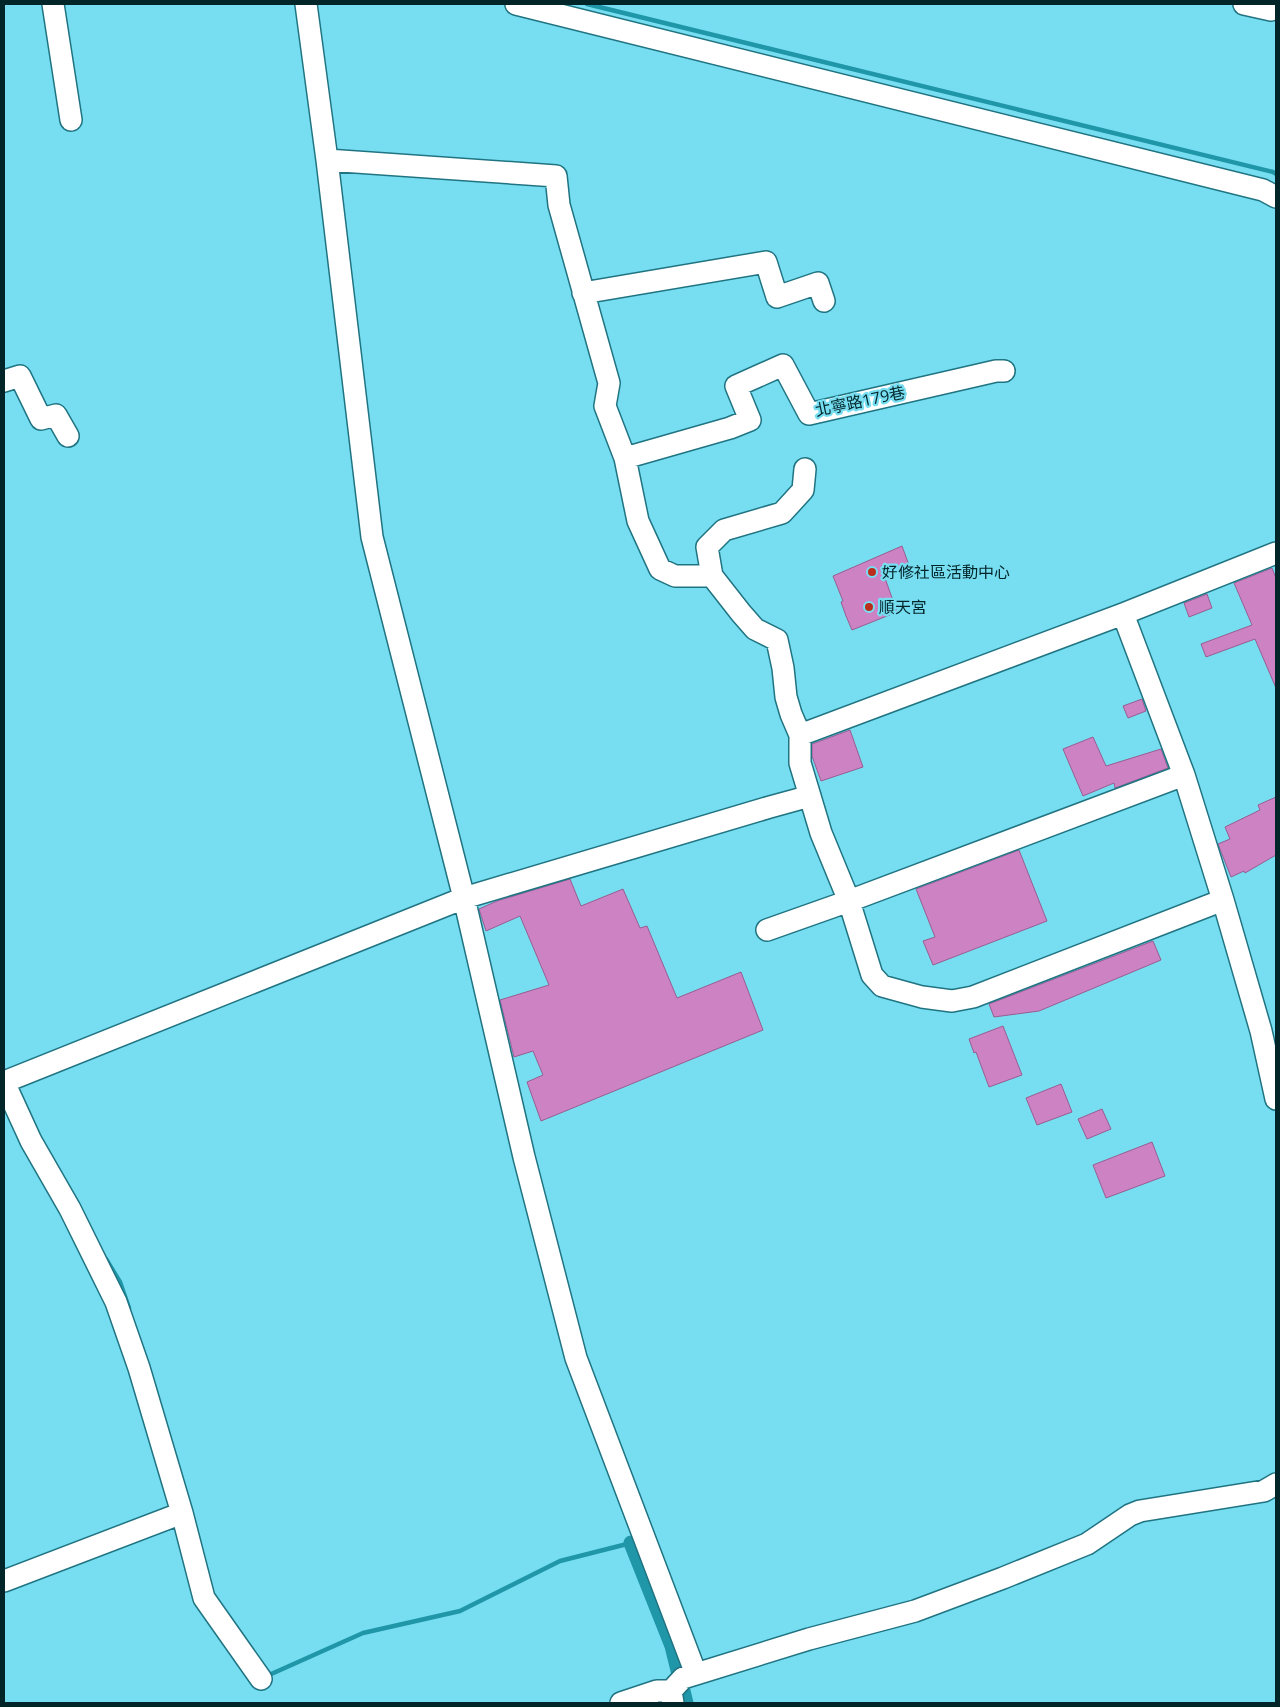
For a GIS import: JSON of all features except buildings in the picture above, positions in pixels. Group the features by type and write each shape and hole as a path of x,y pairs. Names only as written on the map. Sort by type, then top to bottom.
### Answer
{"street":[{"path":"53,4 71,120"},
{"path":"306,4 327,160 372,537 464,898 524,1157 576,1358 680,1687"},
{"path":"516,4 1263,190 1276,197"},
{"path":"1244,4 1271,10 1276,7"},
{"path":"327,160 556,176 559,205 610,383 605,406 625,458 638,521 660,569 675,576 712,576"},
{"path":"583,293 766,262 777,297 818,283 824,301"},
{"name":"北寧路179巷","path":"625,458 730,428 750,420 736,386 783,365 809,414 996,371 1004,371"},
{"path":"4,381 20,376 41,419 56,415 68,436"},
{"path":"805,469 803,490 782,513 724,530 707,547 712,576 740,613 756,629 777,640 790,714 800,735 800,764 821,833 849,901 872,975 882,986 922,997 952,1001 973,997 1224,900"},
{"path":"800,735 1123,614 1276,553"},
{"path":"1123,614 1184,775 1224,900 1261,1032 1276,1099"},
{"path":"766,930 849,901 1184,775"},
{"path":"261,1679 204,1598 182,1513 139,1368 116,1302 70,1209 31,1141 4,1082 464,898 770,806 810,796"},
{"path":"621,1703 657,1691 680,1687 808,1639 915,1611 1087,1544 1130,1515 1140,1511 1264,1491 1276,1484"},
{"path":"4,1581 182,1513"}],"waterway":[{"path":"587,4 1276,174"},
{"path":"106,1259 120,1282 129,1308"},
{"path":"267,1672 269,1675 363,1633 460,1611 560,1561 631,1543"},
{"path":"631,1543 672,1646 686,1703"}],"place":[{"name":"好修社區活動中心","path":"872,572"},
{"name":"順天宮","path":"869,607"}]}
